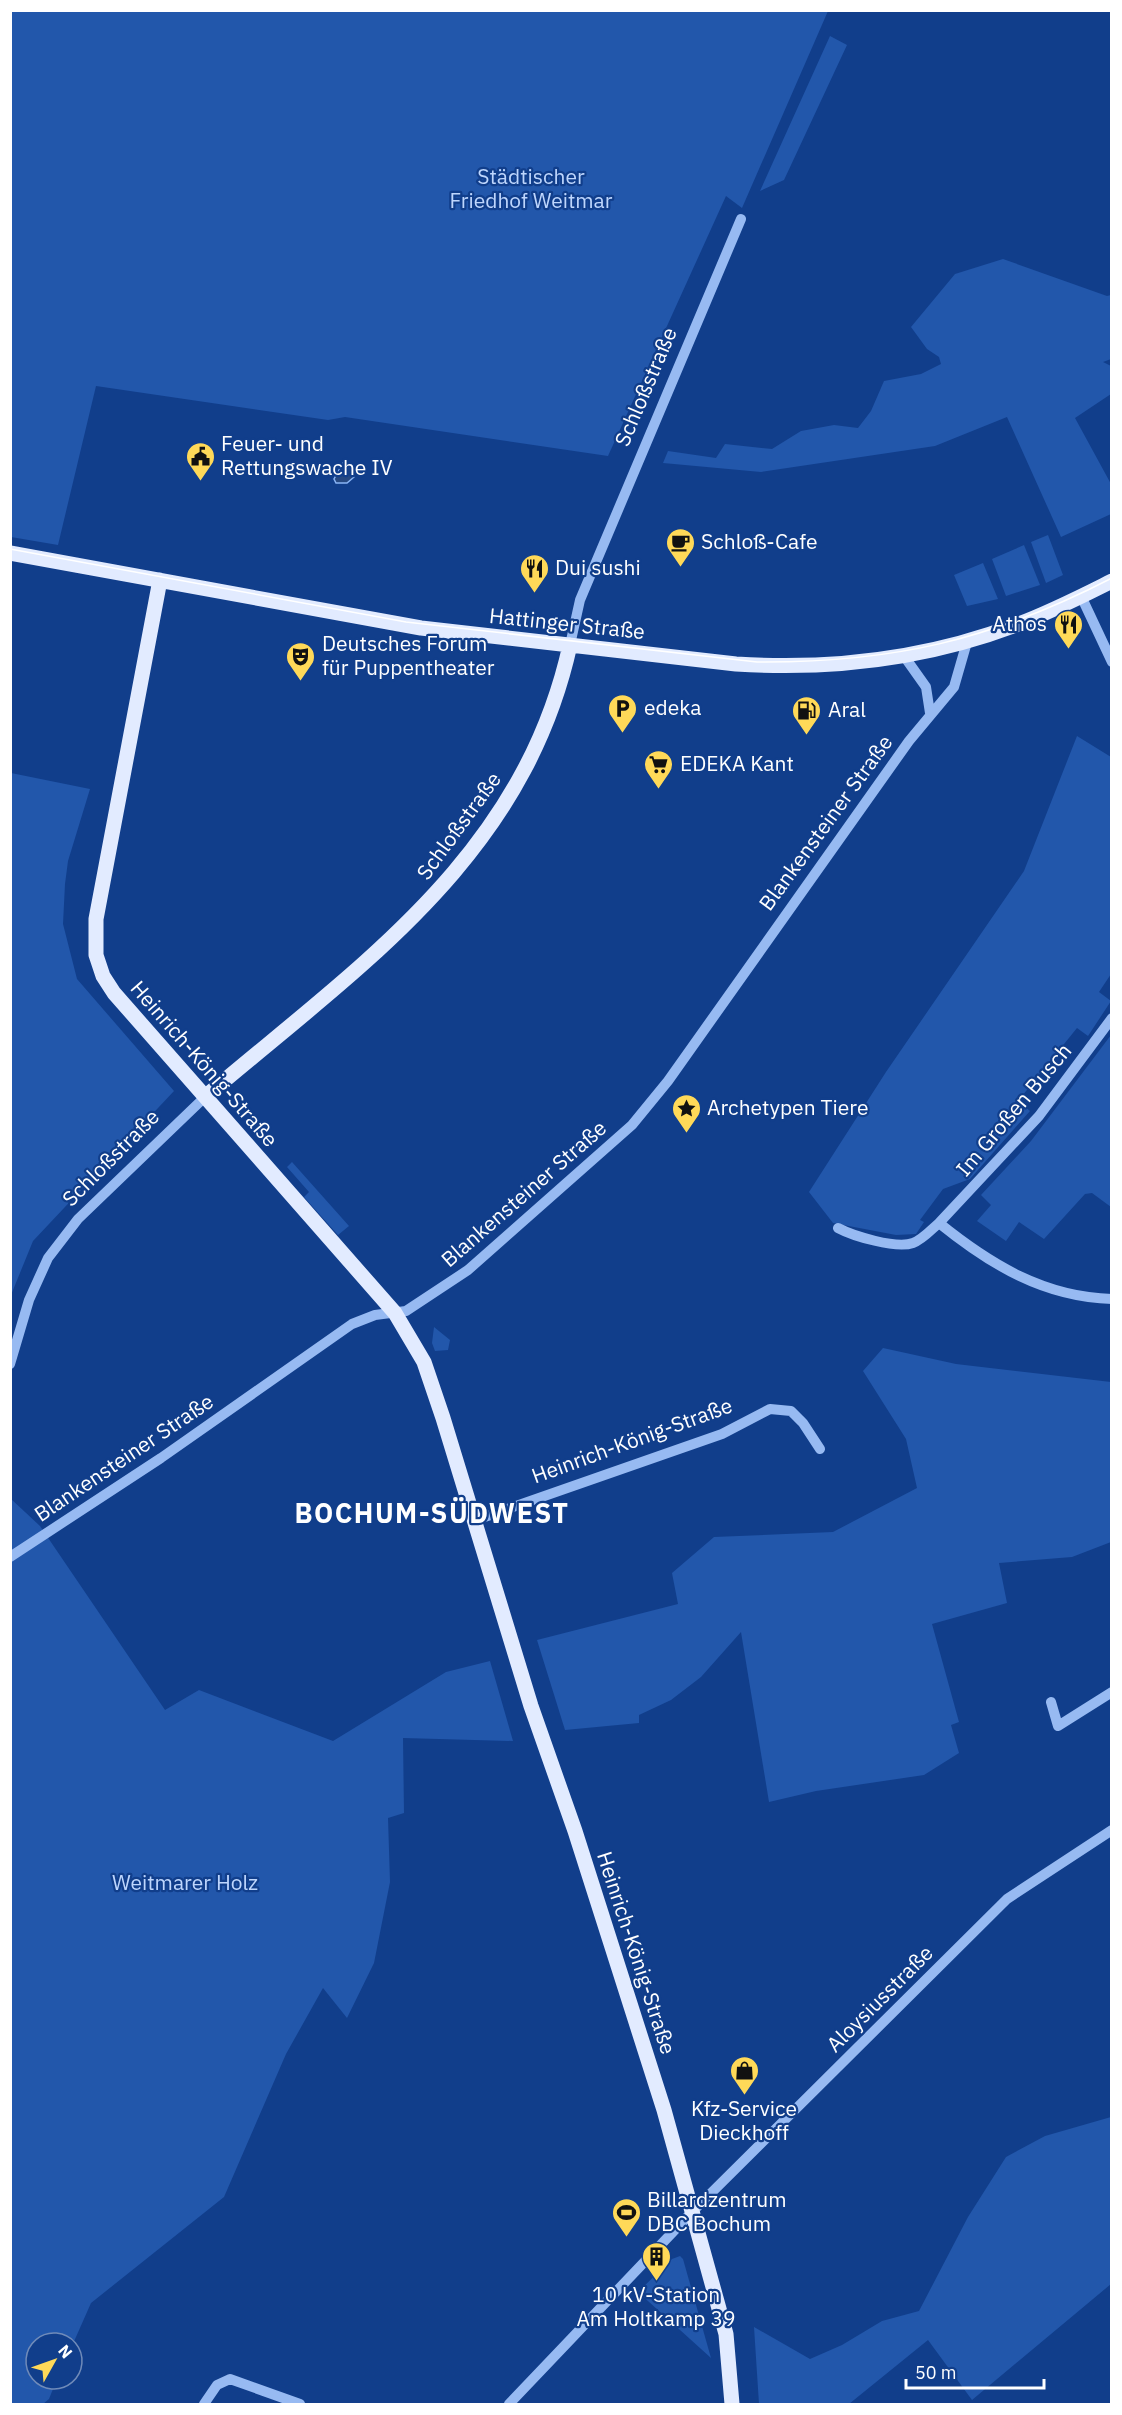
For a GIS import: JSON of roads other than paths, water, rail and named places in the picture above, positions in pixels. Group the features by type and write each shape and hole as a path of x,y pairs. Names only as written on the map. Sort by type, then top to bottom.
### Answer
{"main road":[{"name":"Hattinger Straße","path":"10,553 386,623 772,666 846,664 904,656 967,642 1024,622 1112,581"},
{"name":"Heinrich-König-Straße","path":"160,580 102,880 94,938 96,955 103,976 114,993 395,1313 424,1362 476,1520 531,1706 575,1831 664,2110 726,2334 732,2404"},
{"name":"Schloßstraße","path":"206,1096 363,965 431,900 463,863 521,777 566,669 570,645"}],"street":[{"name":"Schloßstraße","path":"570,645 580,600 741,219"},
{"path":"1081,596 1112,662"},
{"name":"Blankensteiner Straße","path":"10,1557 161,1458 352,1324 375,1315 406,1311 468,1270 644,1112 930,713 954,687 967,642"},
{"path":"904,656 926,687 930,713"},
{"name":"Im Großen Busch","path":"838,1228 855,1237 911,1244 939,1223 1039,1116 1112,1018"},
{"name":"Schloßstraße","path":"10,1364 29,1300 48,1258 78,1219 206,1096"},
{"path":"939,1223 1004,1269 1044,1288 1090,1298 1112,1299"},
{"name":"Heinrich-König-Straße","path":"476,1520 722,1434 771,1409 791,1411 803,1423 820,1449"},
{"path":"1051,1701 1058,1726 1112,1692"},
{"name":"Aloysiusstraße","path":"509,2404 691,2213 1007,1899 1112,1830"},
{"path":"204,2404 217,2385 230,2379 300,2404"}],"tram line":[{"path":"10,549 406,622 757,662 853,658 940,644 1025,617 1112,578"}],"place":[{"name":"Feuer- und Rettungswache IV","path":"200,482"},
{"name":"Schloß-Cafe","path":"680,568"},
{"name":"Dui sushi","path":"534,594"},
{"name":"Athos","path":"1068,650"},
{"name":"Deutsches Forum für Puppentheater","path":"301,682"},
{"name":"edeka","path":"623,734"},
{"name":"Aral","path":"807,736"},
{"name":"EDEKA Kant","path":"659,790"},
{"name":"Archetypen Tiere","path":"686,1134"},
{"name":"Kfz-Service Dieckhoff","path":"744,2096"},
{"name":"Billardzentrum DBC Bochum","path":"626,2238"},
{"name":"10 kV-Station Am Holtkamp 39","path":"656,2282"}],"district":[{"name":"BOCHUM-SÜDWEST","path":"432,1514"}],"park label":[{"name":"Städtischer Friedhof Weitmar","path":"531,189"},
{"name":"Weitmarer Holz","path":"185,1883"}]}
